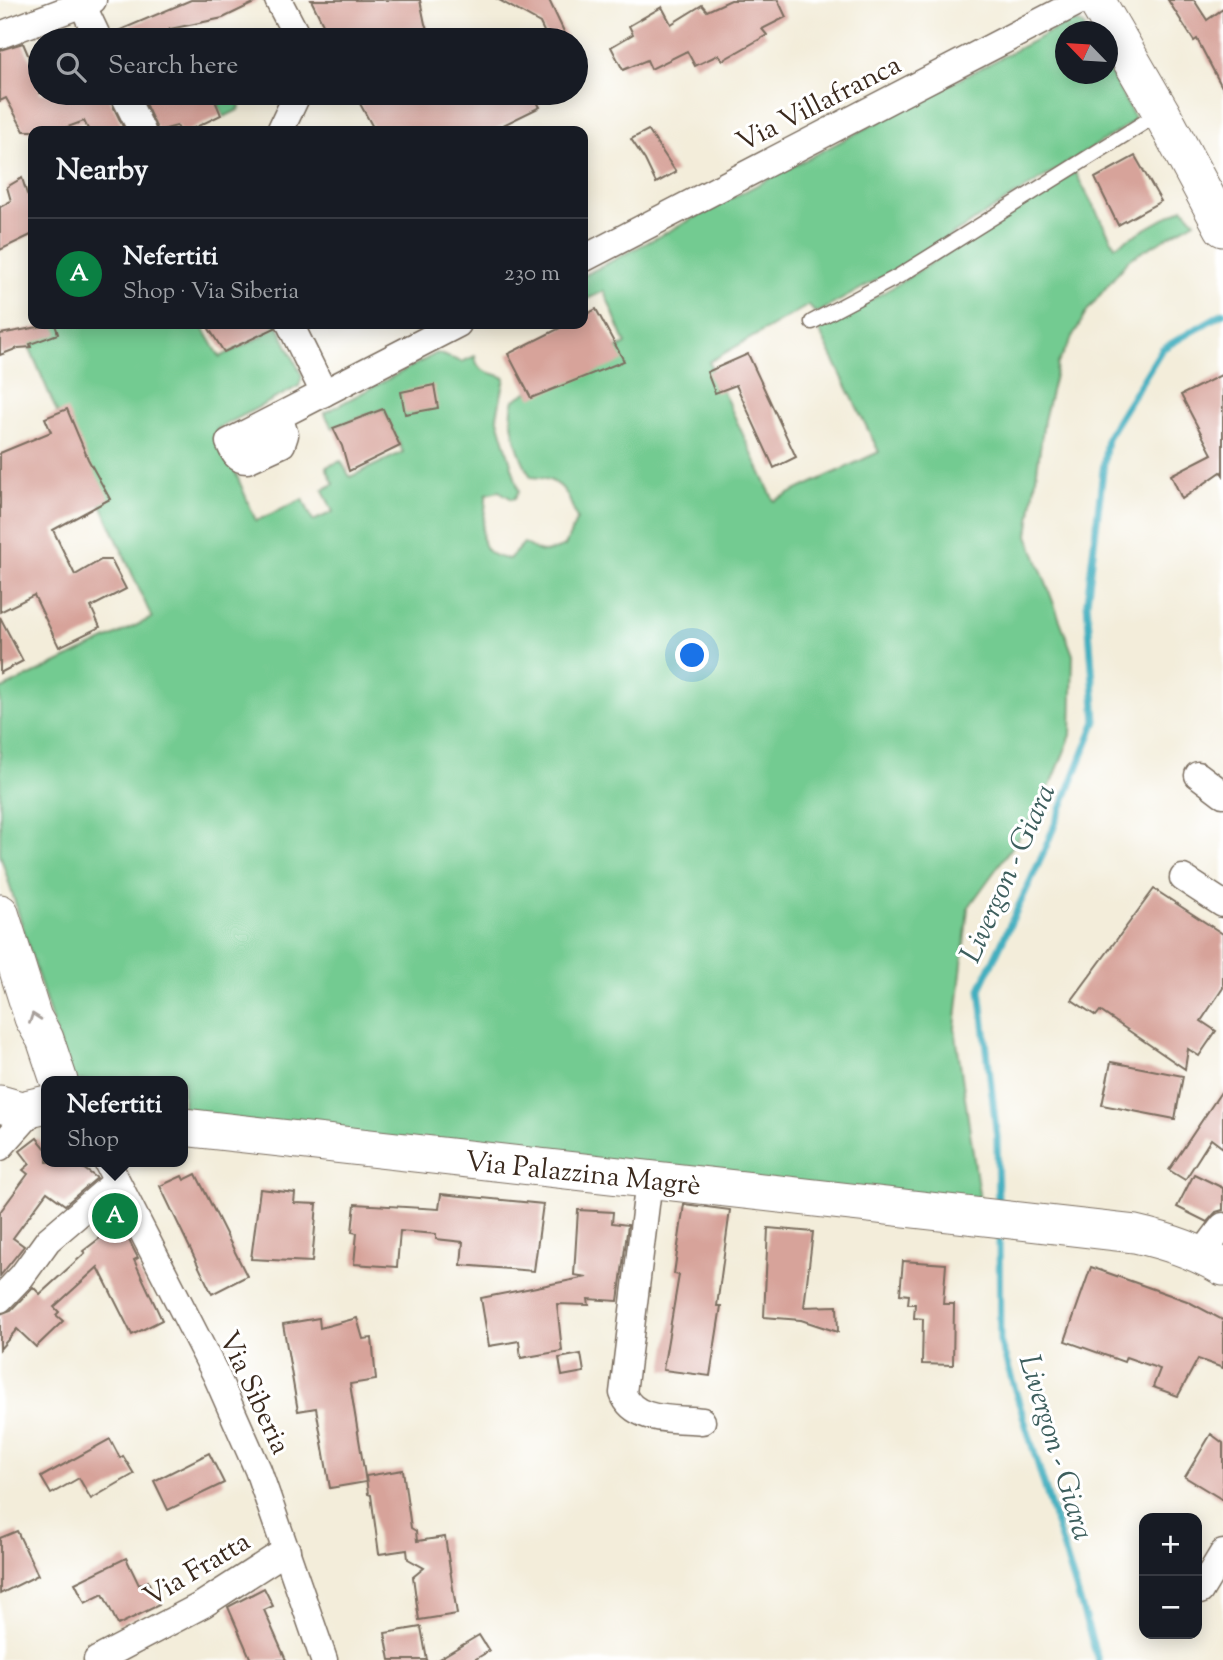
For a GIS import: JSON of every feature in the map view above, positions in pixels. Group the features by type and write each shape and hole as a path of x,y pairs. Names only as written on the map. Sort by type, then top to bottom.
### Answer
{"street":[{"path":"278,0 293,28"},
{"name":"Via Villafranca","path":"588,256 1082,0"},
{"path":"1096,0 1223,183"},
{"path":"1124,0 1223,228"},
{"path":"0,35 88,2 96,28"},
{"path":"129,105 140,126"},
{"path":"282,126 292,105"},
{"path":"292,329 324,393"},
{"path":"279,416 448,329"},
{"path":"1198,775 1223,794"},
{"path":"1183,878 1223,904"},
{"path":"0,914 33,1018 45,1039 35,1099 0,1147"},
{"name":"Via Palazzina Magrè","path":"188,1128 1135,1234 1216,1249"},
{"path":"0,1299 111,1172"},
{"name":"Via Siberia","path":"111,1172 216,1375 258,1470 324,1660"},
{"path":"649,1180 623,1393 626,1403 643,1414 702,1421"},
{"name":"Via Fratta","path":"97,1660 140,1649 287,1550"},
{"path":"1202,1588 1223,1553"}],"lane":[{"path":"812,322 899,276 1169,107"}],"green space":[{"path":"1055,29 1055,84 1116,84 1134,117 1133,122 900,267 819,312 814,312 809,305 709,362 774,501 879,452 819,330 893,287 1075,172 1115,246 1183,208 1195,221 1128,260 1087,311 1058,363 1044,420 1028,535 1073,655 1071,735 1053,780 1030,822 968,908 955,1028 981,1208 188,1116 188,1076 69,1076 0,854 0,690 152,618 102,506 92,495 26,339 48,329 204,329 220,357 263,336 260,329 279,329 302,376 299,386 217,429 256,521 303,499 313,521 333,512 323,490 334,484 326,467 341,461 350,477 403,452 383,409 333,428 324,413 437,353 462,362 475,356 481,369 505,378 497,416 519,491 512,499 499,491 486,494 482,535 483,544 488,551 509,559 524,543 544,552 565,546 577,519 562,488 551,480 531,477 515,439 512,409 514,400 541,384 626,344 604,291 588,299 588,273"},
{"path":"219,105 240,105 238,110 224,117"}],"building":[{"path":"191,0 260,0 223,18 175,28 125,28"},
{"path":"311,0 420,0 427,28 325,28"},
{"path":"499,0 549,0 562,28 542,28 540,23"},
{"path":"731,0 778,0 786,17 762,29 767,35 723,60 718,55 695,66 687,51 651,69 647,60 623,70 611,47 633,34 629,26 662,7 671,24 702,5 707,11"},
{"path":"1168,0 1194,0 1207,20 1223,9 1223,89 1197,39 1194,41"},
{"path":"23,43 28,55 28,105 113,105 123,126 86,126 84,121 70,126 28,126 28,131 24,131 6,98 0,101 0,50"},
{"path":"146,105 217,105 221,115 198,126 156,126"},
{"path":"361,105 540,107 501,126 372,126"},
{"path":"648,130 676,172 656,183 631,139"},
{"path":"1135,156 1161,201 1118,225 1095,178"},
{"path":"22,178 28,194 28,236 0,250 0,207 11,201 7,187"},
{"path":"596,309 624,361 531,398 508,354 558,329 588,329 588,313"},
{"path":"28,329 56,329 58,334 30,344 31,347 18,348 0,355 0,334"},
{"path":"209,329 273,329 224,352"},
{"path":"748,354 796,457 774,468 736,385 715,393 707,372"},
{"path":"1223,374 1223,475 1221,472 1182,499 1171,475 1212,454 1181,395"},
{"path":"434,385 438,408 405,414 401,392"},
{"path":"67,409 88,459 110,499 53,530 75,575 101,560 111,560 126,589 91,607 100,627 59,647 34,595 0,612 0,453 51,432 45,418"},
{"path":"383,409 400,446 349,471 342,446 333,428"},
{"path":"0,617 23,661 0,673"},
{"path":"1154,889 1223,934 1223,988 1201,1021 1216,1031 1199,1056 1188,1049 1185,1069 1100,1011 1096,1016 1072,1000"},
{"path":"1111,1062 1183,1076 1175,1119 1102,1105"},
{"path":"1223,1089 1223,1148 1211,1139 1185,1180 1169,1170"},
{"path":"37,1138 41,1143 41,1167 81,1167 97,1178 65,1205 47,1192 13,1238 24,1246 0,1276 0,1212 28,1174 23,1170 30,1164 20,1151"},
{"path":"196,1174 247,1276 212,1294 160,1186 182,1176 184,1180"},
{"path":"1194,1174 1223,1188 1223,1210 1216,1212 1207,1222 1177,1207"},
{"path":"260,1189 295,1193 294,1203 317,1204 312,1262 251,1259"},
{"path":"441,1194 543,1204 534,1271 461,1265 463,1242 436,1239 436,1234 400,1231 397,1267 354,1264 357,1233 352,1232 355,1204 439,1209"},
{"path":"684,1204 730,1210 717,1306 721,1306 710,1376 663,1370 679,1275 674,1274"},
{"path":"112,1206 138,1258 134,1260 162,1320 132,1335 98,1267 54,1307 59,1312 56,1315 63,1321 36,1347 17,1329 0,1349 0,1314 11,1310 33,1287 40,1294 85,1253 83,1251 104,1235 90,1224"},
{"path":"578,1210 613,1212 612,1223 628,1225 618,1301 588,1299 589,1305 557,1304 562,1351 521,1358 519,1341 489,1346 481,1298 587,1277 574,1275"},
{"path":"768,1228 813,1232 804,1307 837,1306 838,1332 801,1320 764,1317"},
{"path":"903,1261 946,1264 943,1304 954,1304 953,1365 922,1364 923,1319 914,1318 915,1304 908,1304 909,1295 900,1294"},
{"path":"1091,1267 1187,1301 1223,1320 1223,1368 1198,1359 1178,1396 1153,1387 1160,1369 1126,1357 1124,1362 1065,1341"},
{"path":"319,1318 320,1328 357,1318 363,1339 372,1338 376,1380 350,1384 366,1482 330,1488 316,1408 298,1411 283,1324"},
{"path":"581,1354 584,1372 562,1376 559,1358"},
{"path":"1211,1434 1223,1443 1223,1500 1185,1477"},
{"path":"110,1439 120,1458 123,1456 134,1474 91,1499 79,1478 51,1494 41,1477"},
{"path":"209,1453 224,1483 168,1510 154,1481"},
{"path":"403,1470 411,1528 416,1531 417,1541 445,1537 457,1614 419,1620 413,1577 424,1568 408,1559 407,1550 379,1554 366,1476"},
{"path":"17,1531 38,1575 0,1594 0,1538"},
{"path":"126,1558 139,1585 148,1581 159,1605 118,1625 103,1594 85,1603 75,1583"},
{"path":"264,1588 273,1606 264,1610 286,1660 251,1660 228,1607"},
{"path":"421,1627 427,1660 390,1660 385,1633"},
{"path":"479,1635 489,1651 474,1660 437,1660"}],"waterway":[{"name":"Livergon - Giara","path":"998,1208 997,1137 980,989 1043,854 1096,721 1087,602 1107,438 1162,349 1223,313"},
{"name":"Livergon - Giara","path":"999,1231 1000,1341 1098,1660"}],"place":[{"name":"Nefertiti","path":"115,1216"}]}
